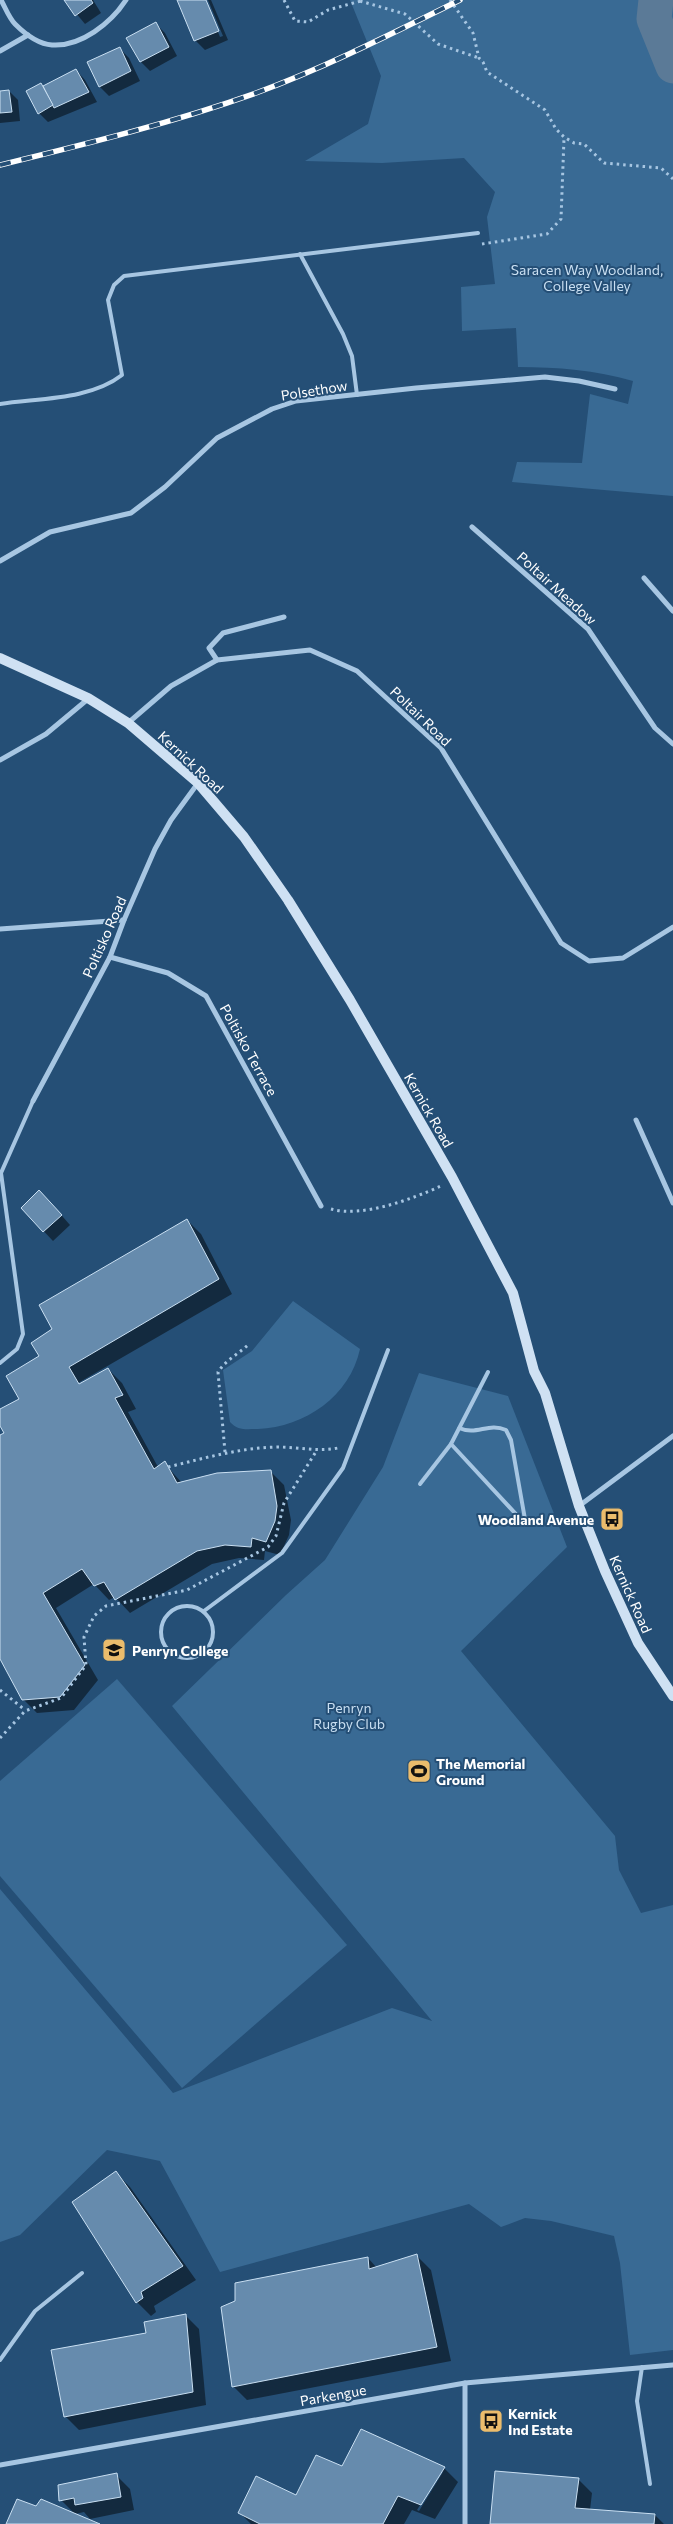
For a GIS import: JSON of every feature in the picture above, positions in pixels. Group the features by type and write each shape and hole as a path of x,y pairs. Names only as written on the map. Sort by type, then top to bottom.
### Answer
{"street":[{"path":"1,0 13,22 28,35 52,45 77,40 100,29 120,10 126,0"},
{"path":"0,51 28,35"},
{"name":"Polsethow","path":"0,561 50,532 131,513 165,487 217,438 272,408 296,401 545,377 578,381 615,389"},
{"name":"Poltair Meadow","path":"472,527 588,629 655,728 673,744"},
{"path":"644,578 673,612"},
{"path":"217,660 209,648 223,633 284,617"},
{"name":"Poltair Road","path":"128,723 171,686 217,660 310,650 357,671 441,748 561,943 589,961 623,958 673,927"},
{"name":"Kernick Road","path":"0,658 88,698 128,723 198,783 244,837 288,900 350,1000 454,1181 513,1293 531,1361 544,1393 580,1506 605,1571 638,1643 673,1696"},
{"path":"0,760 46,734 88,698"},
{"name":"Poltisko Road","path":"33,1101 110,957 124,920 171,820 198,783"},
{"path":"0,929 124,920"},
{"name":"Poltisko Terrace","path":"110,957 168,973 206,996 321,1206"},
{"path":"636,1120 673,1203"},
{"path":"580,1506 673,1436"},
{"name":"Parkengue","path":"0,2465 465,2383 673,2365"},
{"path":"465,2383 465,2524"}],"lane":[{"path":"0,404 72,394 109,385 122,375 108,300 114,285 124,276 478,233"},
{"path":"300,254 343,334 352,356 357,395"},
{"path":"0,1363 17,1349 22,1334 0,1173 33,1101"},
{"path":"204,1611 282,1552 343,1468 388,1350"},
{"path":"420,1484 451,1444 488,1372"},
{"path":"451,1444 526,1525 511,1440 506,1430 498,1426 469,1433 459,1428"},
{"path":"187,1606 204,1611 210,1618 213,1626 212,1637 207,1648 197,1657 186,1659 174,1656 164,1646 160,1633 164,1620 174,1609 187,1606"},
{"path":"0,2360 35,2312 82,2274"},
{"path":"642,2368 637,2401 650,2484"}],"path":[{"path":"284,0 295,21 308,22 328,10 361,0 405,14 438,44 479,58 487,72 545,110 556,129 564,137 574,143 584,144 604,163 661,168 673,179"},
{"path":"450,0 473,33 479,58"},
{"path":"478,233 482,245 506,239 524,239 547,234 561,219 564,137"},
{"path":"321,1206 345,1213 410,1200 454,1181"},
{"path":"225,1452 218,1372 223,1363 234,1357 248,1345"},
{"path":"168,1467 225,1452 278,1447 325,1451 351,1445"},
{"path":"0,1738 25,1710 61,1698 86,1665 84,1636 94,1616 106,1606 200,1586 268,1547 276,1536 284,1503 317,1450"},
{"path":"0,1690 25,1710"}],"green space":[{"name":"Saracen Way Woodland, College Valley","path":"350,0 673,0 673,496 512,482 517,462 582,463 590,394 628,404 633,381 605,374 576,370 518,367 516,328 462,331 461,287 495,284 487,217 495,192 464,158 382,163 305,161 368,124 381,76"},
{"path":"293,1301 360,1349 355,1366 336,1394 323,1406 308,1415 275,1427 242,1429 236,1427 230,1422 223,1370 252,1351"},
{"name":"Penryn Rugby Club","path":"419,1373 508,1396 567,1547 461,1651 615,1836 619,1870 641,1913 673,1905 673,2350 630,2355 620,2263 614,2236 551,2221 525,2218 501,2227 469,2204 220,2272 160,2161 107,2150 20,2235 0,2242 0,1889 173,2093 392,2008 432,2021 172,1706 286,1595 325,1560 383,1467"},
{"path":"117,1679 347,1945 182,2088 0,1876 0,1781"}],"building":[{"path":"64,0 91,0 93,3 75,16"},
{"path":"177,0 206,0 219,31 194,41"},
{"path":"156,22 169,47 140,62 126,38"},
{"path":"120,47 131,71 99,87 87,62"},
{"path":"76,69 89,92 54,108 43,86"},
{"path":"41,83 53,105 38,114 26,91"},
{"path":"9,90 12,112 0,113 0,91"},
{"path":"39,1190 62,1215 43,1232 21,1208"},
{"path":"187,1219 219,1279 69,1367 79,1384 108,1368 123,1395 115,1398 154,1469 165,1461 177,1483 217,1473 271,1470 277,1506 275,1521 266,1542 252,1538 251,1547 225,1545 197,1551 115,1600 104,1582 94,1586 82,1569 43,1593 85,1665 60,1697 22,1700 0,1659 0,1435 4,1433 0,1426 0,1409 19,1399 6,1376 39,1356 31,1343 52,1329 39,1305"},
{"path":"116,2171 183,2266 141,2292 143,2298 136,2303 72,2202"},
{"path":"417,2254 437,2347 232,2387 221,2307 235,2301 235,2283 368,2257 369,2269"},
{"path":"186,2314 193,2392 64,2417 51,2350 146,2333 144,2322"},
{"path":"361,2429 445,2467 421,2505 398,2496 383,2524 260,2524 238,2513 256,2476 296,2495 316,2455 342,2466"},
{"path":"495,2471 579,2478 575,2508 655,2514 654,2524 490,2524"},
{"path":"117,2473 121,2497 75,2505 74,2498 59,2501 58,2485"},
{"path":"17,2499 36,2506 41,2499 100,2524 6,2524"}],"waterway":[{"path":"656,0 654,19 673,66"}],"railway":[{"path":"0,165 97,141 256,93 334,61 460,0"}],"place":[{"name":"Woodland Avenue","path":"612,1519"},
{"name":"Penryn College","path":"114,1650"},
{"name":"The Memorial Ground","path":"419,1771"},
{"name":"Kernick Ind Estate","path":"491,2421"}]}
